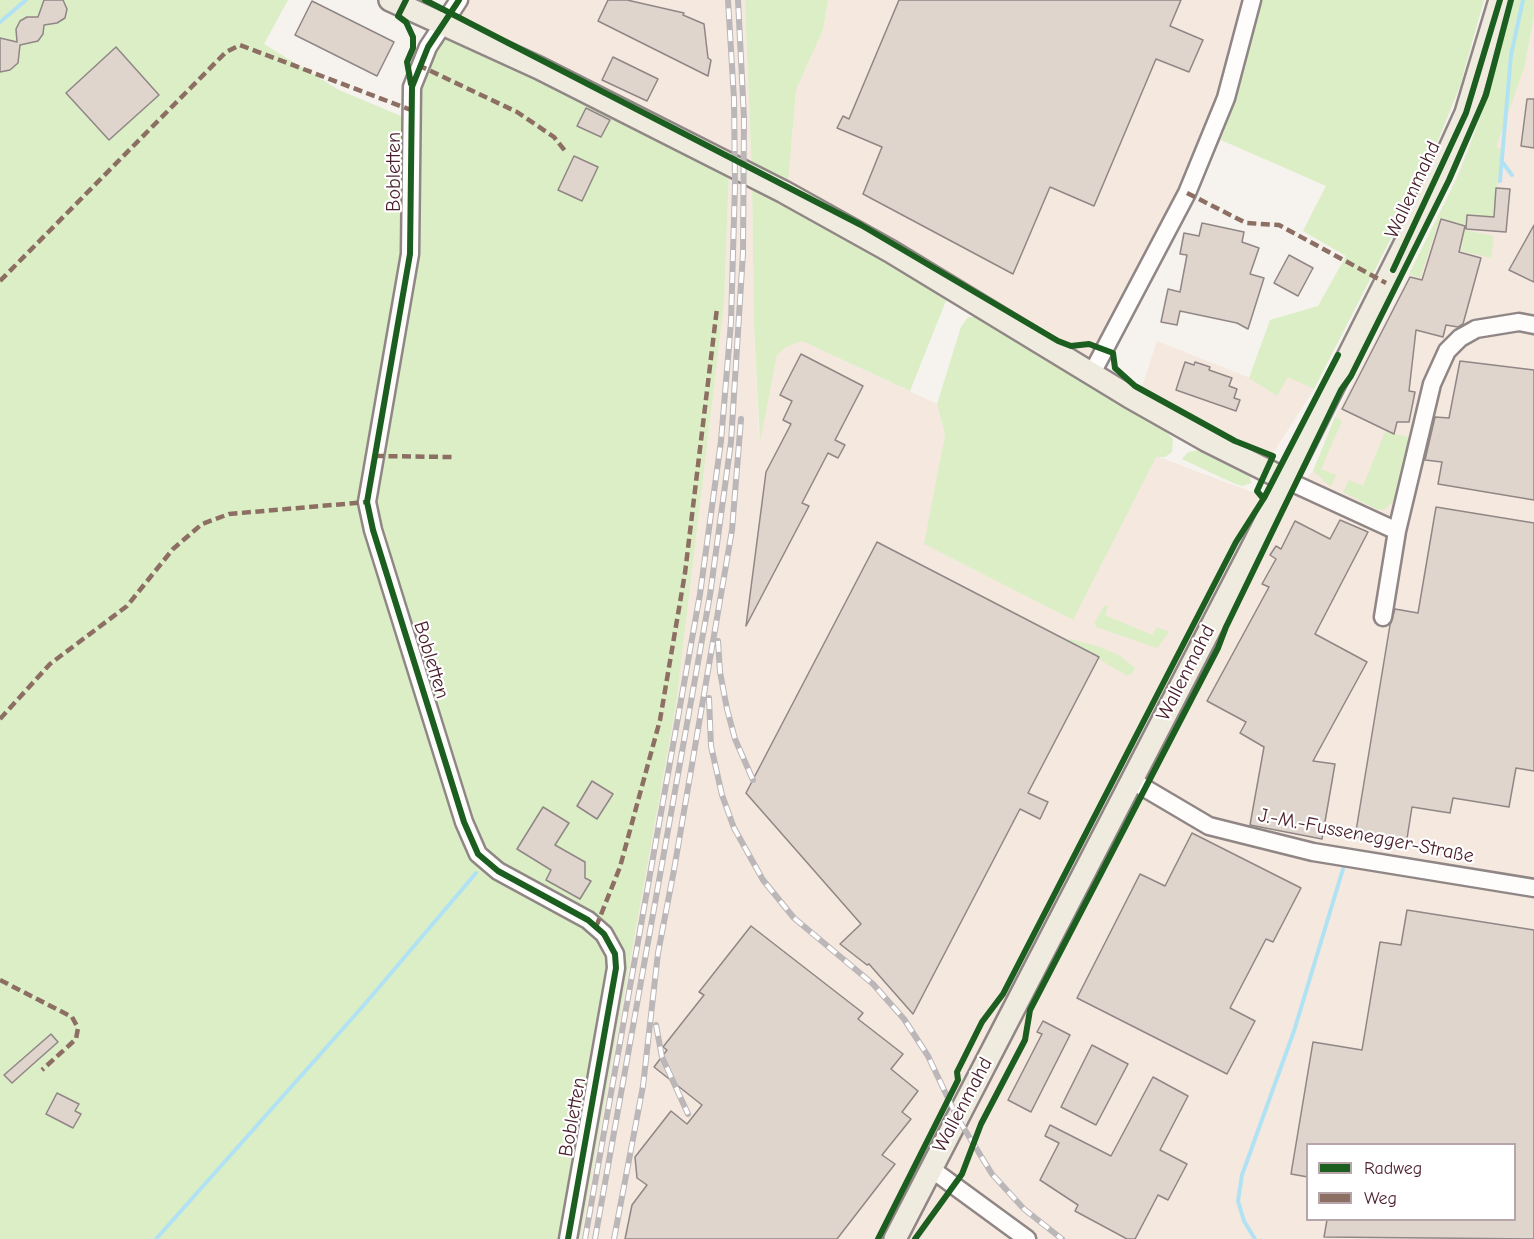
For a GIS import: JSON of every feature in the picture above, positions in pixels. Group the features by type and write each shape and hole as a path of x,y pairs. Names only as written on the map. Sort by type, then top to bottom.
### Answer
{"main road":[{"path":"390,0 444,22 784,192 891,251 1091,375 1198,436 1286,480"},
{"name":"Wallenmahd","path":"895,1239 1386,283 1450,150 1476,82 1500,0"}],"street":[{"name":"Bobletten","path":"459,0 418,65 412,87 410,254 367,502 373,530 460,810 478,854 498,871 588,920 604,934 615,954 616,968 568,1239"},
{"path":"1091,375 1187,193 1226,98 1252,0"},
{"path":"1383,617 1397,531 1432,384 1447,351 1460,338 1476,329 1519,322 1534,324"},
{"path":"1286,480 1397,531"},
{"name":"J.-M.-Fussenegger-Straße","path":"1131,780 1209,826 1313,852 1534,888"},
{"path":"930,1168 1027,1239"}],"shaded area":[{"path":"469,0 745,0 759,439 777,355 786,347 802,341 937,404 945,435 925,544 1072,620 1156,456 1252,492 1294,494 1313,471 1335,417 1444,207 1470,144 1525,65 1534,15 1534,1239 918,1239 921,1232 917,1239 580,1239 676,705 724,304 729,171 450,30"},
{"path":"828,0 1258,0 1245,69 1221,140 1101,369 787,195 796,90 823,30"},
{"path":"1157,341 1250,378 1277,396 1288,376 1314,389 1273,453 1259,449 1141,390"}],"green space":[{"path":"0,0 288,0 264,44 339,90 401,116 450,30 729,170 724,304 676,705 580,1239 0,1239"},
{"path":"745,0 828,0 823,30 796,90 787,195 949,293 910,391 802,341 786,347 777,355 760,442 754,326 752,179"},
{"path":"1258,0 1484,0 1460,86 1427,168 1314,389 1288,377 1277,396 1249,378 1270,320 1318,306 1346,256 1303,231 1326,186 1221,140 1245,69"},
{"path":"1514,0 1534,0 1534,15 1525,65 1496,147 1501,148 1494,222 1468,217 1464,230 1494,236 1491,258 1461,251 1464,234 1459,232 1460,224 1440,218 1420,278 1409,274 1459,174 1489,93"},
{"path":"968,317 978,317 1163,429 1173,439 1172,452 1165,457 1156,457 1073,620 924,544 945,435 937,404 961,327"},
{"path":"1335,417 1342,421 1321,469 1336,475 1331,487 1313,471"},
{"path":"1385,432 1409,437 1394,501 1384,510 1376,509 1343,492 1349,480 1363,486"},
{"path":"1200,450 1250,476 1251,483 1242,486 1233,483 1182,459 1188,452"},
{"path":"1104,606 1108,606 1105,615 1152,635 1157,627 1169,632 1157,648 1096,627 1095,622"},
{"path":"1071,639 1103,648 1120,656 1135,668 1131,675 1126,675 1066,640"}],"building":[{"path":"44,0 63,0 67,9 65,18 57,23 44,25 43,34 38,41 20,45 18,63 10,70 0,72 0,38 17,42 16,29 20,21 27,17 38,17"},
{"path":"608,0 627,0 684,13 683,15 704,24 708,58 711,60 708,76 598,21"},
{"path":"899,0 1181,0 1170,26 1203,40 1189,72 1156,59 1094,206 1050,187 1013,274 863,194 882,147 837,128 843,116 849,119"},
{"path":"312,1 394,42 377,76 295,35"},
{"path":"116,47 159,95 109,140 66,93"},
{"path":"613,57 658,79 647,101 602,80"},
{"path":"1527,99 1534,99 1534,148 1521,146"},
{"path":"586,108 610,120 601,137 577,126"},
{"path":"574,156 598,167 582,201 558,190"},
{"path":"1496,188 1510,189 1506,232 1466,229 1467,215 1494,217"},
{"path":"1441,219 1465,226 1459,252 1481,258 1463,324 1458,327 1446,325 1443,337 1416,330 1409,391 1415,392 1409,422 1397,422 1394,434 1342,409 1410,277 1422,280"},
{"path":"1202,223 1244,232 1242,242 1259,248 1250,274 1264,278 1248,329 1237,323 1180,311 1177,325 1161,322 1168,289 1180,292 1187,255 1180,254 1184,233 1199,236"},
{"path":"1534,225 1534,282 1509,270"},
{"path":"1289,255 1313,268 1298,296 1274,283"},
{"path":"801,354 863,386 835,440 845,445 838,458 828,453 802,503 809,506 746,626 766,472 791,424 783,420 792,401 780,395"},
{"path":"1460,361 1534,370 1534,500 1438,484 1442,462 1425,460 1435,417 1449,418"},
{"path":"1185,362 1194,365 1195,362 1210,367 1209,370 1232,378 1229,386 1237,389 1234,398 1240,400 1236,411 1176,390"},
{"path":"1436,507 1534,523 1534,771 1516,768 1509,807 1453,798 1450,813 1412,807 1406,845 1355,837 1390,625 1395,609 1418,613"},
{"path":"1340,520 1368,532 1315,634 1367,662 1313,761 1335,764 1322,839 1250,825 1264,747 1240,733 1246,722 1207,701 1269,587 1262,584 1276,559 1270,555 1276,546 1281,549 1295,521 1330,539"},
{"path":"877,542 1099,657 1028,793 1048,802 1040,819 1020,809 913,1014 869,964 867,965 840,944 861,924 746,793"},
{"path":"592,781 613,794 597,819 577,806"},
{"path":"543,807 569,823 555,845 585,862 585,878 591,881 580,899 546,880 551,870 517,849"},
{"path":"1192,833 1301,888 1273,942 1266,939 1230,1008 1255,1021 1227,1074 1077,998 1140,874 1165,886"},
{"path":"1407,910 1534,930 1534,1239 1324,1237 1327,1221 1516,1221 1516,1143 1306,1143 1306,1177 1291,1174 1313,1042 1362,1050 1380,942 1401,945"},
{"path":"751,926 863,1013 858,1019 903,1054 891,1069 918,1091 902,1112 911,1119 882,1155 895,1164 837,1239 625,1239 632,1205 647,1185 637,1178 635,1157 671,1111 687,1124 702,1105 654,1067 667,1050 663,1047 704,995 699,992"},
{"path":"1043,1021 1070,1035 1031,1112 1008,1100 1042,1034 1037,1032"},
{"path":"51,1034 58,1042 12,1083 4,1075"},
{"path":"1092,1045 1128,1064 1096,1125 1061,1107"},
{"path":"1153,1077 1188,1096 1160,1150 1187,1164 1168,1200 1158,1195 1135,1239 1127,1239 1075,1211 1078,1205 1040,1180 1059,1143 1045,1136 1050,1125 1111,1156"},
{"path":"57,1093 79,1104 75,1111 81,1114 73,1128 46,1114"}],"waterway":[{"path":"0,22 26,0"},
{"path":"1500,181 1511,55 1523,0"},
{"path":"1503,163 1512,175"},
{"path":"1255,1239 1244,1221 1238,1201 1242,1175 1294,1031 1343,869"},
{"path":"156,1239 364,1005 476,873"}],"railway":[{"path":"585,1239 700,594 721,441 731,322 735,184 734,99 728,0"},
{"path":"595,1239 710,595 731,442 743,253 744,118 738,0"},
{"path":"614,1239 643,1086 658,953 732,530 741,419"},
{"path":"718,641 720,672 727,709 735,739 753,780"},
{"path":"709,698 711,746 722,795 734,828 763,880 794,918 873,984 904,1019 928,1056 957,1117 992,1174 1024,1209 1062,1239"},
{"path":"656,1025 662,1057 688,1114"}],"marked path":[{"path":"0,281 226,52 240,45 411,110"},
{"path":"418,65 517,112 554,137 566,152"},
{"path":"1187,193 1246,223 1279,225 1386,283"},
{"path":"596,927 620,867 660,720 685,573 717,308"},
{"path":"375,456 452,457"},
{"path":"0,719 50,664 127,606 173,549 202,524 229,514 367,502"},
{"path":"0,980 72,1017 78,1028 76,1039 42,1070"}],"cycle path":[{"path":"406,0 398,16 406,22 413,37 413,48 407,62 411,84"},
{"path":"425,0 861,225 1058,341 1071,346 1089,344 1113,353 1115,368 1135,386 1235,441 1273,456 1257,491 1262,497"},
{"path":"459,0 428,47 412,87 410,254 367,502 373,530 464,822 478,854 498,871 588,920 604,934 615,954 616,968 568,1239"},
{"path":"1393,270 1466,113 1500,0"},
{"path":"915,1239 962,1174 981,1124 1025,1040 1030,1010 1218,648 1226,627 1341,390 1351,376 1449,180 1486,95 1511,0"},
{"path":"878,1239 958,1080 957,1072 982,1022 1003,994 1236,542 1264,498 1338,355"}]}
